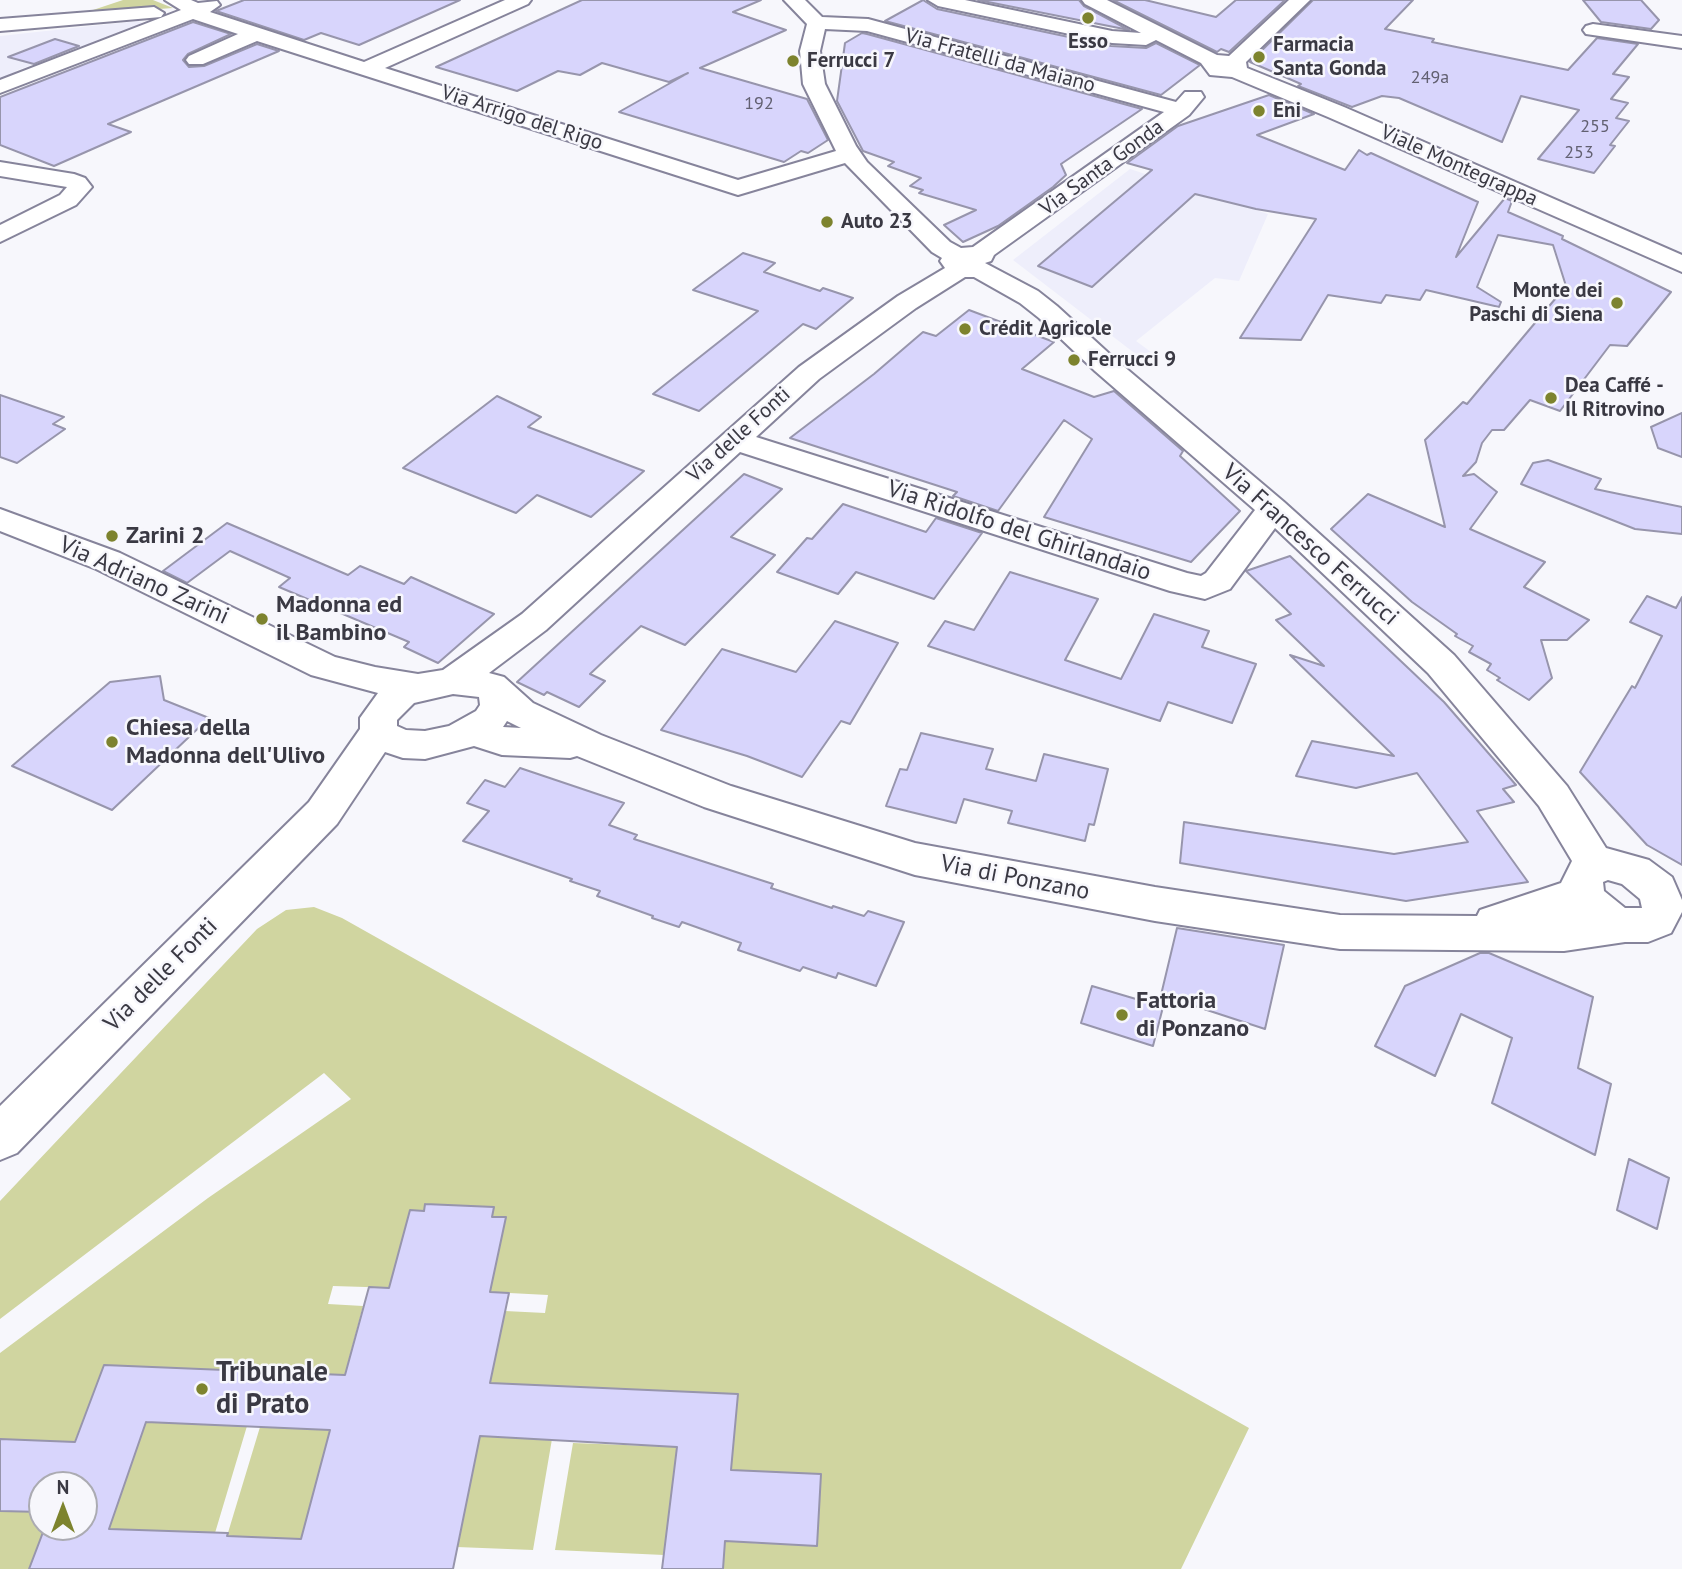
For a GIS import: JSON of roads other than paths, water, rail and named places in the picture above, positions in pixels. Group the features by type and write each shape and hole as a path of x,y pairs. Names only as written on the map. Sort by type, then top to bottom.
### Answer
{"street":[{"path":"23,23 105,0"},
{"name":"Via Arrigo del Rigo","path":"175,0 208,4 202,16 738,188 850,154"},
{"path":"368,68 521,0"},
{"path":"794,0 817,23"},
{"path":"938,0 1112,37 1146,39 1155,31"},
{"name":"Viale Montegrappa","path":"1092,0 1225,67 1336,112 1682,264"},
{"name":"Via Santa Gonda","path":"968,262 1181,110 1300,0"},
{"path":"0,25 208,4"},
{"path":"0,87 208,4"},
{"name":"Via Fratelli da Maiano","path":"817,23 868,24 1181,110"},
{"name":"Via Francesco Ferrucci","path":"817,23 810,51 814,84 860,168 941,247 1030,297 1273,509 1441,664 1553,796 1590,880 1599,913 1660,919"},
{"path":"1593,30 1682,42"},
{"path":"196,60 256,34"},
{"path":"0,169 66,179 80,187 68,200 0,235"},
{"name":"Via delle Fonti","path":"453,681 534,622 809,373 906,302 952,276 968,262"},
{"path":"906,302 971,289 1002,291 1030,297"},
{"name":"Via Ridolfo del Ghirlandaio","path":"734,440 1182,583 1205,588 1218,581 1273,509"},
{"name":"Via Adriano Zarini","path":"0,519 108,561 324,666"},
{"name":"Via delle Fonti","path":"472,732 489,720 498,706 494,689 534,622"},
{"path":"324,666 375,680 418,687 453,681 494,689"},
{"path":"324,666 387,738 403,744 425,745 459,738 472,732 502,741 588,745"},
{"name":"Via delle Fonti","path":"323,813 388,705 418,687"},
{"name":"Via di Ponzano","path":"494,689 520,712 588,745 718,797 915,859 1155,904 1340,932 1564,934 1660,919"},
{"name":"Via delle Fonti","path":"0,1138 323,813 425,745"},
{"path":"1458,933 1542,909 1590,880 1621,866 1647,879 1660,919"}],"place":[{"name":"Esso","path":"1088,18"},
{"name":"Farmacia Santa Gonda","path":"1259,57"},
{"name":"Ferrucci 7","path":"793,61"},
{"name":"Eni","path":"1259,111"},
{"name":"Auto 23","path":"827,222"},
{"name":"Monte dei Paschi di Siena","path":"1617,303"},
{"name":"Crédit Agricole","path":"965,329"},
{"name":"Ferrucci 9","path":"1074,360"},
{"name":"Dea Caffé - Il Ritrovino","path":"1551,398"},
{"name":"Zarini 2","path":"112,536"},
{"name":"Madonna ed il Bambino","path":"262,619"},
{"name":"Chiesa della Madonna dell'Ulivo","path":"112,742"},
{"name":"Fattoria di Ponzano","path":"1122,1015"},
{"name":"Tribunale di Prato","path":"202,1389"}]}
